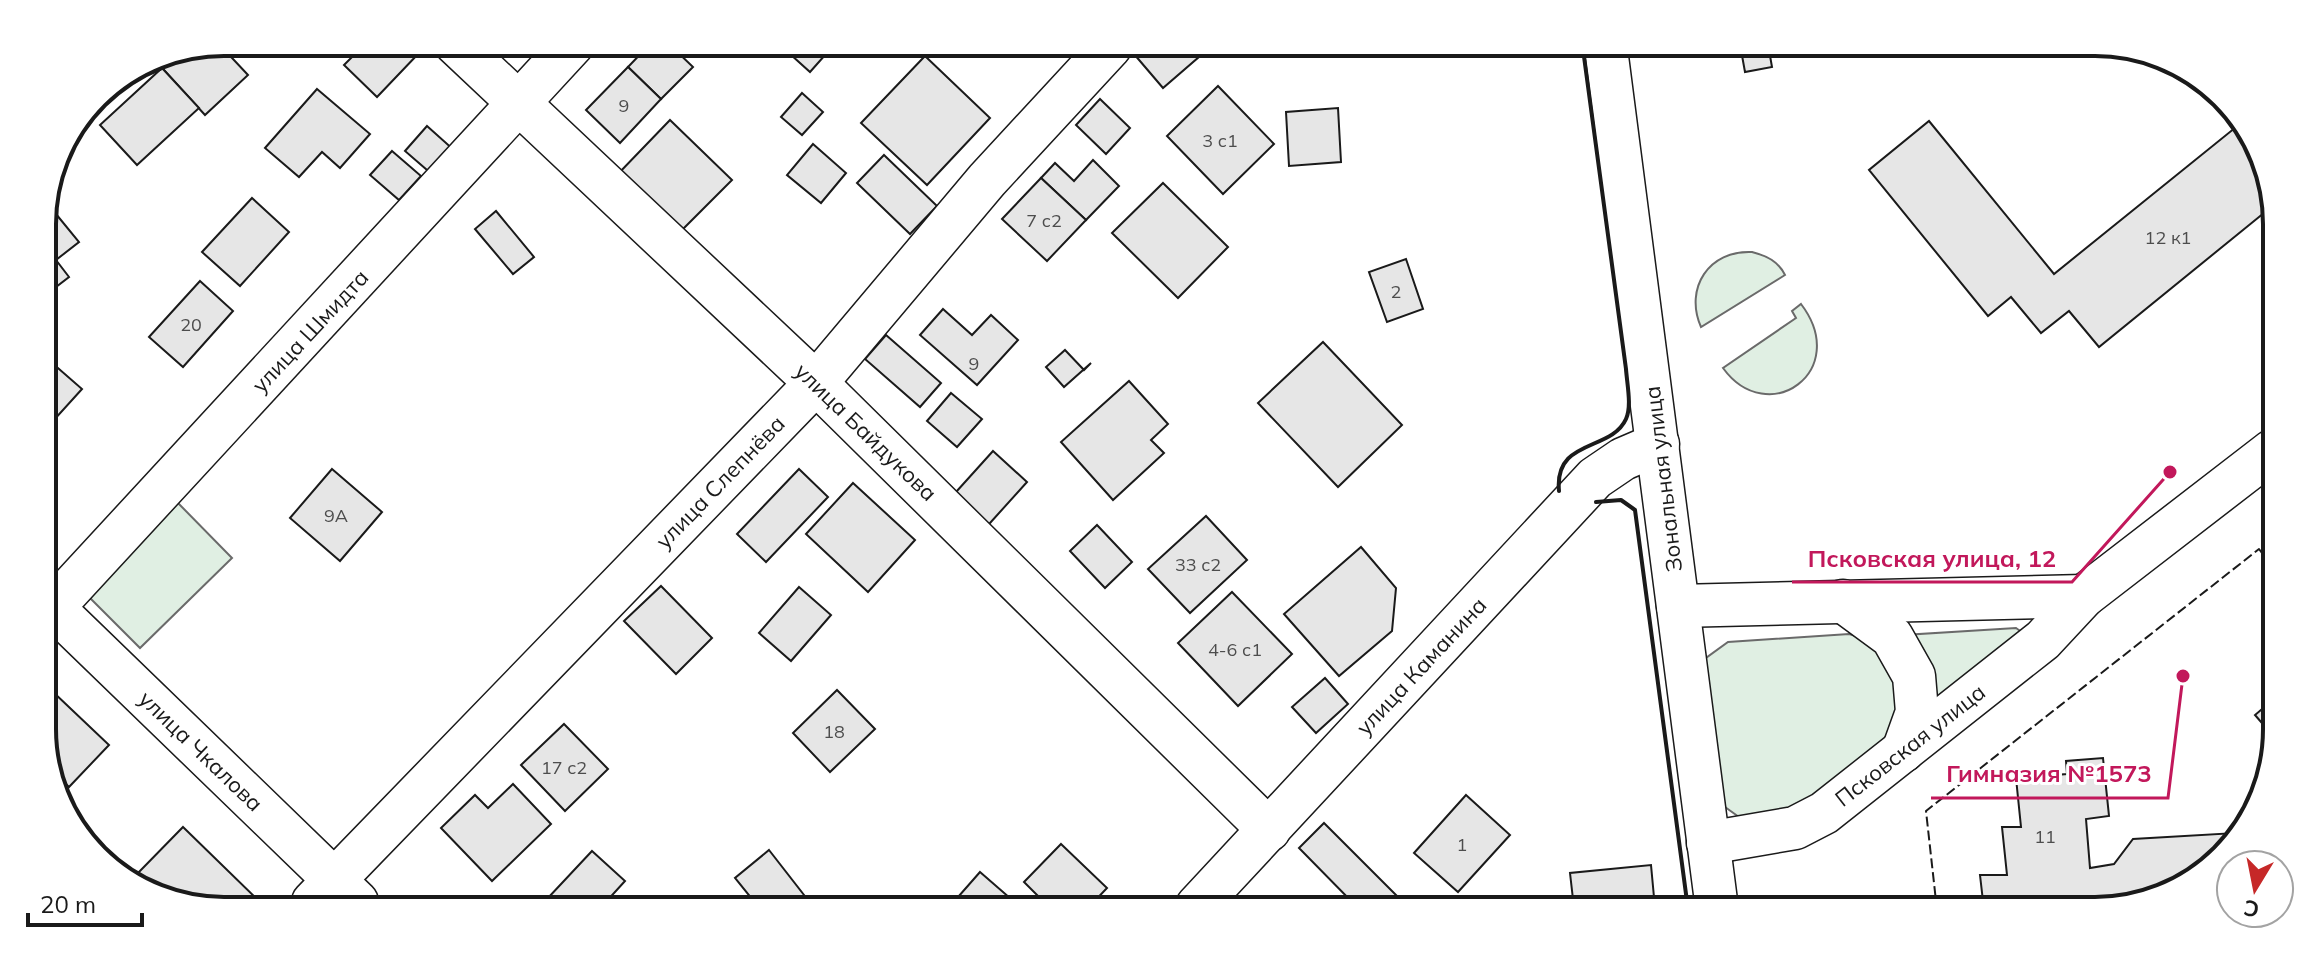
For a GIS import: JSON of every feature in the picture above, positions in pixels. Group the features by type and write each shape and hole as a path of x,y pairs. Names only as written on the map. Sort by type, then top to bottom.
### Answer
{"street":[{"name":"улица Байдукова","path":"468,56 816,383 1269,830"},
{"name":"улица Шмидта","path":"56,598 562,56"},
{"name":"улица Слепнёва","path":"335,895 816,383 987,180 1102,56"},
{"name":"Зональная улица","path":"1607,56 1715,897"},
{"name":"улица Каманина","path":"1206,897 1595,478 1623,459 1658,444"},
{"name":"Псковская улица","path":"1708,843 1795,828 1824,813 2043,640 2084,596 2263,458"},
{"path":"1678,606 2084,596"},
{"path":"1843,601 1892,637 1914,676 1917,712 1903,751"},
{"name":"улица Чкалова","path":"56,617 335,895"}],"green space":[{"path":"1752,252 1772,260 1785,275 1701,327 1696,299 1704,274 1724,257"},
{"path":"1801,304 1814,329 1817,351 1811,370 1798,384 1781,393 1761,394 1741,386 1723,368 1796,318 1792,311"},
{"path":"178,503 232,558 140,648 85,593"},
{"path":"2016,628 2023,633 1934,708 1904,635"},
{"path":"1849,634 1870,640 1896,680 1899,711 1889,744 1791,813 1739,817 1718,802 1695,687 1706,658 1728,642"}],"building":[{"path":"230,56 248,75 205,115 162,68 202,57"},
{"path":"353,56 416,56 377,97 344,65"},
{"path":"639,56 682,56 693,67 661,99 628,67"},
{"path":"792,56 824,56 810,72"},
{"path":"925,56 990,118 927,185 861,123"},
{"path":"1136,56 1200,56 1163,88"},
{"path":"1742,56 1770,56 1772,67 1745,72"},
{"path":"628,67 661,99 620,143 586,110"},
{"path":"162,68 199,108 137,165 100,125"},
{"path":"1218,86 1274,144 1223,194 1167,136"},
{"path":"317,89 370,134 340,168 322,152 299,177 265,148"},
{"path":"802,93 823,112 802,135 781,117"},
{"path":"1100,99 1130,128 1106,154 1076,125"},
{"path":"1338,108 1341,162 1289,166 1286,112"},
{"path":"670,120 732,180 677,235 616,176"},
{"path":"1929,121 2054,274 2233,129 2250,160 2263,214 2099,347 2069,311 2041,333 2011,297 1988,316 1869,170"},
{"path":"427,126 455,151 434,176 405,151"},
{"path":"813,144 846,173 821,203 787,175"},
{"path":"392,151 421,176 399,200 370,175"},
{"path":"884,155 937,206 910,234 857,183"},
{"path":"1093,160 1119,186 1086,220 1041,178 1055,163 1074,181"},
{"path":"1041,178 1086,220 1047,261 1002,219"},
{"path":"1163,183 1228,247 1178,298 1112,233"},
{"path":"252,198 289,232 240,286 202,252"},
{"path":"496,211 534,257 513,274 475,229"},
{"path":"56,214 79,242 56,260"},
{"path":"1406,259 1423,309 1387,322 1369,272"},
{"path":"56,260 69,277 56,287"},
{"path":"200,281 233,311 183,367 149,337"},
{"path":"943,309 972,335 991,315 1018,340 977,385 920,335"},
{"path":"886,335 941,383 920,407 865,359"},
{"path":"1323,342 1402,425 1338,487 1258,403"},
{"path":"1065,350 1084,370 1064,387 1046,367"},
{"path":"56,366 82,389 56,418"},
{"path":"1129,381 1168,424 1151,440 1164,453 1113,500 1061,442"},
{"path":"951,393 982,419 957,447 927,421"},
{"path":"993,451 1027,482 981,533 947,502"},
{"path":"332,469 382,512 340,561 290,518"},
{"path":"799,469 828,497 766,562 737,534"},
{"path":"853,483 915,540 868,592 806,534"},
{"path":"1206,516 1247,560 1190,613 1148,569"},
{"path":"1097,525 1132,562 1105,588 1070,551"},
{"path":"1361,547 1396,588 1392,631 1339,676 1284,614"},
{"path":"661,586 712,638 676,674 624,621"},
{"path":"799,587 831,615 791,661 759,633"},
{"path":"1232,592 1292,654 1238,706 1178,643"},
{"path":"1325,678 1348,704 1316,733 1292,707"},
{"path":"837,690 875,729 830,772 793,733"},
{"path":"56,695 109,745 69,787 65,783 57,751"},
{"path":"2263,708 2263,724 2255,715"},
{"path":"564,724 608,769 565,811 521,765"},
{"path":"2103,758 2109,816 2086,819 2090,868 2114,864 2133,839 2226,834 2206,855 2179,874 2128,894 2106,897 1983,897 1980,875 2007,875 2002,827 2021,827 2016,778 2067,774 2066,761"},
{"path":"513,784 551,824 492,881 441,828 475,795 488,808"},
{"path":"1466,795 1510,835 1458,892 1414,853"},
{"path":"1324,823 1398,897 1347,897 1299,848"},
{"path":"183,827 255,897 191,894 138,873"},
{"path":"1061,844 1107,888 1098,897 1039,897 1024,882"},
{"path":"769,850 806,897 750,897 735,878"},
{"path":"592,851 625,881 610,897 549,897"},
{"path":"1651,865 1654,897 1573,897 1570,873"},
{"path":"980,872 1009,897 958,897"}],"fence":[{"path":"1936,897 1926,811 2259,549 2263,554"}],"wall":[{"path":"1559,491 1560,474 1565,462 1619,429 1629,408 1584,56"},
{"path":"1596,502 1621,500 1635,510 1686,897"}],"place":[{"name":"Псковская улица, 12","path":"2170,472"},
{"name":"Гимназия №1573","path":"2183,676"}]}
